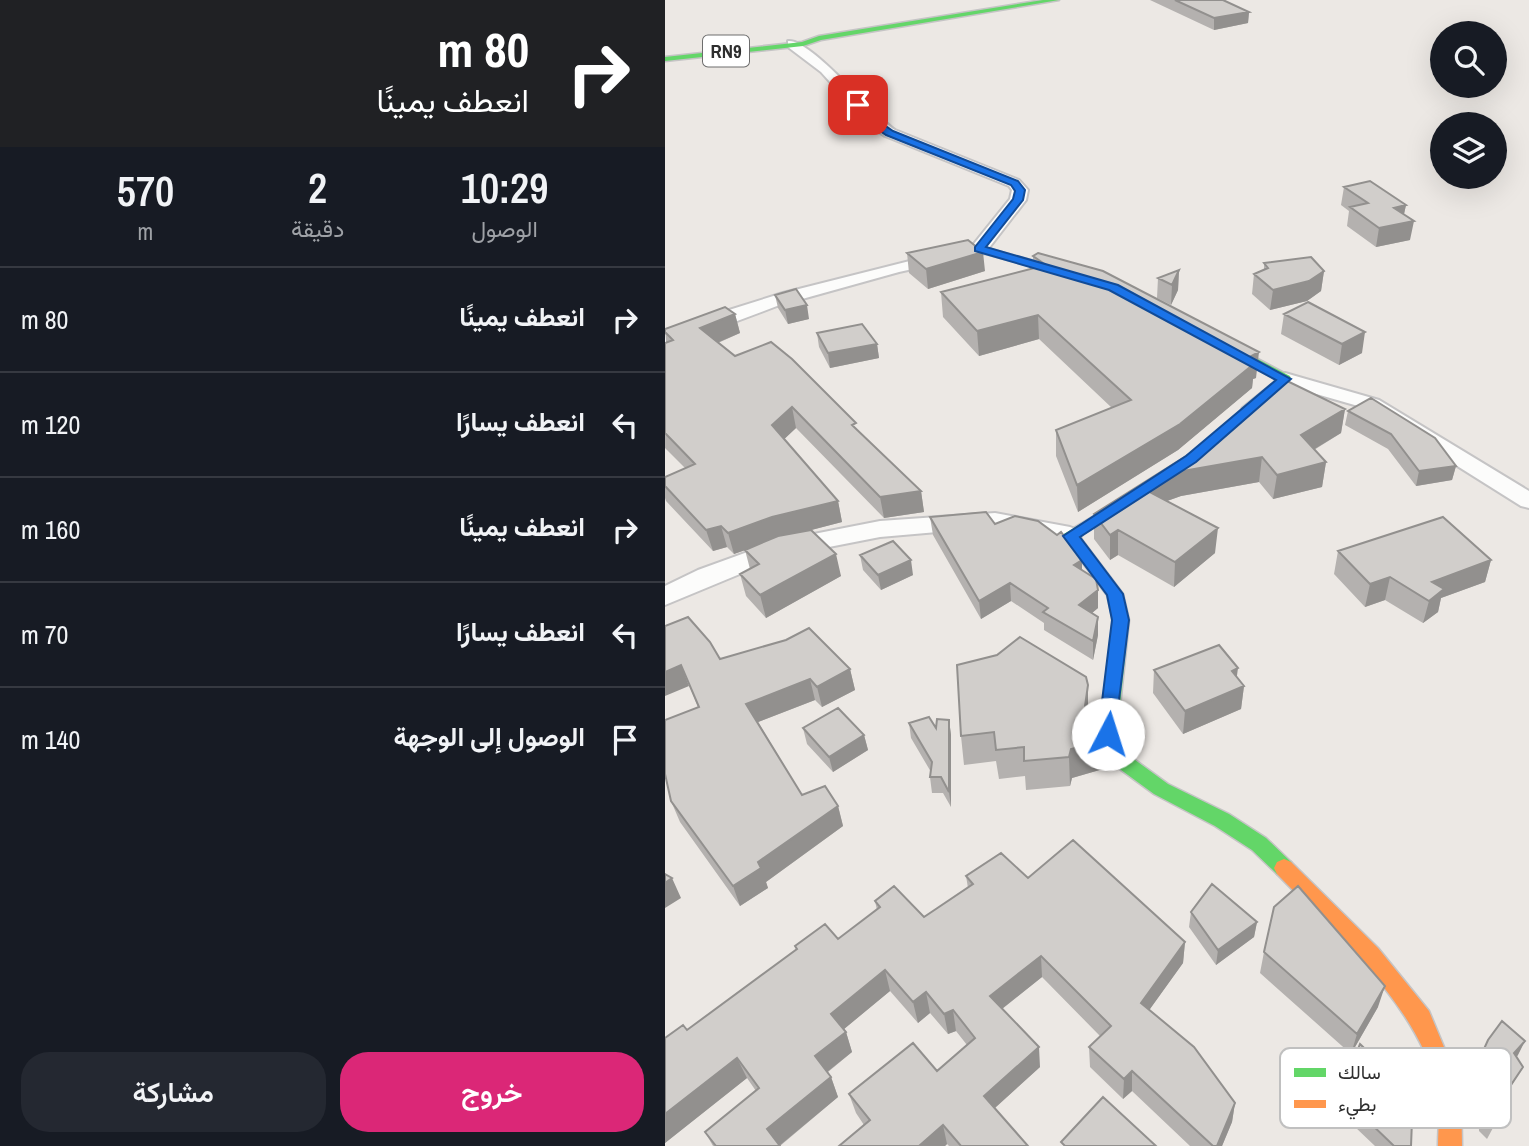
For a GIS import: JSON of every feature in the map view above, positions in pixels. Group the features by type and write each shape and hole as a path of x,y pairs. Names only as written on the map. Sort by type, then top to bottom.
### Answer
{"main road":[{"name":"RN9","path":"813,37 1027,0"},
{"name":"RN9","path":"665,56 741,43 786,41 1056,0"},
{"path":"979,249 1095,281"},
{"path":"1200,333 1285,379 1236,420"},
{"path":"1147,489 1070,536 1115,594 1121,620 1108,734 1124,762 1161,789 1222,820 1259,844 1319,900 1370,955 1421,1019 1433,1048"},
{"path":"1450,1128 1450,1146"}],"street":[{"path":"813,37 825,69"},
{"path":"665,342 711,323 785,299 924,259 979,249 1018,200 1020,190 1014,183 890,133 874,122 825,69 786,41"},
{"path":"1285,379 1372,404 1529,500"},
{"path":"665,596 707,576 778,549 880,529 995,520 1070,536"}],"building":[{"path":"1175,0 1223,0 1249,12 1214,18"},
{"path":"1370,181 1406,205 1394,208 1414,221 1379,228 1350,207 1368,203 1344,187"},
{"path":"968,240 983,252 926,269 907,253"},
{"path":"1038,253 1103,271 1259,352 1246,359 1255,363 1180,424 1077,485 1056,430 1131,400 1038,315 977,331 941,292 1046,265 1033,256"},
{"path":"1311,257 1324,271 1309,281 1273,290 1254,274 1268,268 1264,263"},
{"path":"1179,270 1172,285 1158,278"},
{"path":"796,289 807,305 785,310 775,295"},
{"path":"1308,302 1365,332 1342,344 1284,314"},
{"path":"725,307 735,314 700,328 735,356 771,342 792,359 856,423 852,425 921,491 880,497 792,407 772,425 838,501 772,517 728,533 721,526 706,530 665,486 665,477 695,464 665,433 665,343 673,340 665,329"},
{"path":"862,324 877,344 828,353 817,333"},
{"path":"1281,378 1345,409 1301,435 1326,462 1277,475 1262,457 1183,471 1140,487 1218,528 1175,562 1118,530 1110,535 1094,514 1205,444"},
{"path":"1371,398 1435,438 1456,466 1419,471 1391,434 1348,411"},
{"path":"986,512 995,524 1015,516 1038,521 1057,535 1061,532 1082,560 1074,565 1096,579 1098,590 1079,605 1098,617 1093,641 1043,612 1048,608 1010,583 979,601 930,517"},
{"path":"1443,517 1491,560 1432,582 1444,589 1429,601 1390,577 1370,584 1338,551"},
{"path":"811,530 836,554 760,595 740,574 759,564 745,550 778,536"},
{"path":"893,541 911,560 878,575 860,555"},
{"path":"688,617 710,642 720,659 786,640 809,628 850,669 817,687 810,679 746,704 802,795 825,786 838,806 758,862 761,868 733,886 671,801 665,774 665,720 699,707 681,665 665,672 665,626"},
{"path":"1020,637 1086,677 1088,685 1085,706 1104,740 1071,749 1069,757 1024,761 1024,747 996,750 994,732 961,736 957,665 997,655"},
{"path":"1219,645 1238,668 1232,671 1244,686 1185,711 1154,670"},
{"path":"838,708 864,735 829,757 803,728"},
{"path":"929,717 936,728 937,719 949,720 949,792 941,777 930,777 932,762 909,723"},
{"path":"1073,840 1185,942 1141,1003 1194,1047 1235,1103 1217,1146 1213,1146 1132,1071 1124,1079 1089,1047 1111,1026 1041,956 990,996 1039,1047 984,1096 1028,1146 961,1146 943,1125 919,1146 839,1146 870,1120 849,1094 913,1043 937,1071 975,1038 953,1010 944,1014 926,992 913,1002 885,970 831,1014 846,1032 815,1056 831,1077 767,1129 780,1146 716,1146 705,1132 759,1088 737,1058 665,1114 665,1038 683,1025 687,1030 797,949 795,946 825,924 838,939 880,907 875,901 894,886 924,917 973,884 966,876 1001,853 1028,878"},
{"path":"665,874 672,878 665,883"},
{"path":"1212,884 1257,922 1218,950 1191,912"},
{"path":"1298,886 1385,986 1357,1034 1264,952 1274,907"},
{"path":"1502,1021 1525,1041 1514,1053 1523,1067 1511,1085 1511,1048 1484,1048"},
{"path":"1103,1097 1156,1146 1065,1146 1061,1142"},
{"path":"1375,1128 1412,1128 1411,1146 1394,1146"}],"traffic: fast":[{"path":"665,59 803,44 819,38 1056,0"},
{"path":"979,249 1078,276"},
{"path":"1214,340 1285,379 1247,411"},
{"path":"1133,498 1070,535 1115,594 1121,620 1108,734 1124,762 1161,789 1222,820 1259,844 1284,868"}],"traffic: slow":[{"path":"1284,868 1370,955 1421,1019 1433,1048"},
{"path":"1450,1128 1450,1146"}],"route":[{"path":"858,105 874,122 890,133 1014,183 1020,190 1018,200 979,249 1114,288 1254,360 1285,379 1191,459 1070,536 1115,594 1121,620 1108,734"}]}
